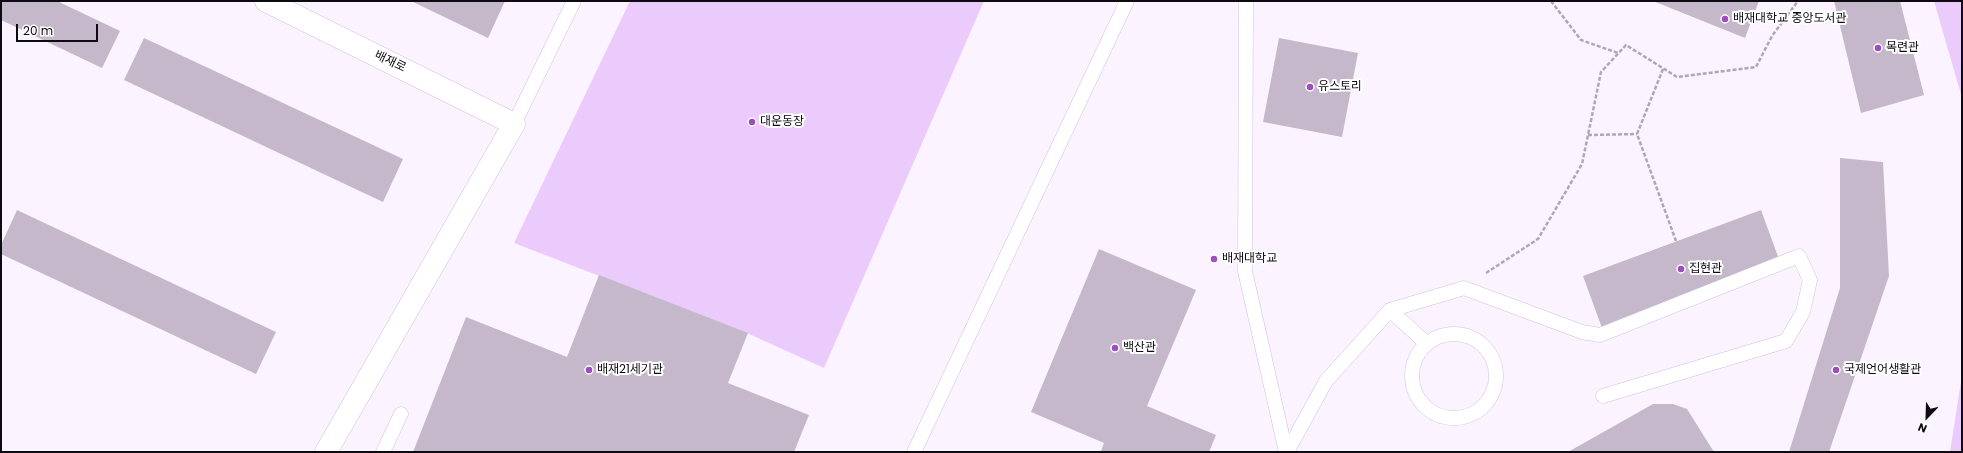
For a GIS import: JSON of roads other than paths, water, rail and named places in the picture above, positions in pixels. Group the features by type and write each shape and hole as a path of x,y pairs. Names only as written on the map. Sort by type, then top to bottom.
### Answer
{"street":[{"name":"배재로","path":"266,1 514,124"},
{"path":"326,452 514,124"}],"lane":[{"path":"514,124 574,1"},
{"path":"914,452 1126,1"},
{"path":"1246,1 1244,271 1287,452"},
{"path":"1287,452 1326,381 1390,310 1464,288 1582,332 1600,335 1799,256 1810,280 1803,312 1786,340 1603,396"},
{"path":"1390,310 1426,343"},
{"path":"1459,334 1478,340 1488,350 1495,362 1497,376 1495,390 1488,402 1478,411 1466,417 1451,418 1438,415 1425,407 1416,396 1412,382 1412,368 1417,354 1426,343 1438,336 1459,334"},
{"path":"383,452 401,414"}],"place":[{"name":"배재대학교 중앙도서관","path":"1725,19"},
{"name":"목련관","path":"1878,48"},
{"name":"유스토리","path":"1310,87"},
{"name":"대운동장","path":"752,122"},
{"name":"배재대학교","path":"1214,259"},
{"name":"집현관","path":"1681,269"},
{"name":"백산관","path":"1115,348"},
{"name":"배재21세기관","path":"589,370"},
{"name":"국제언어생활관","path":"1836,370"}]}
